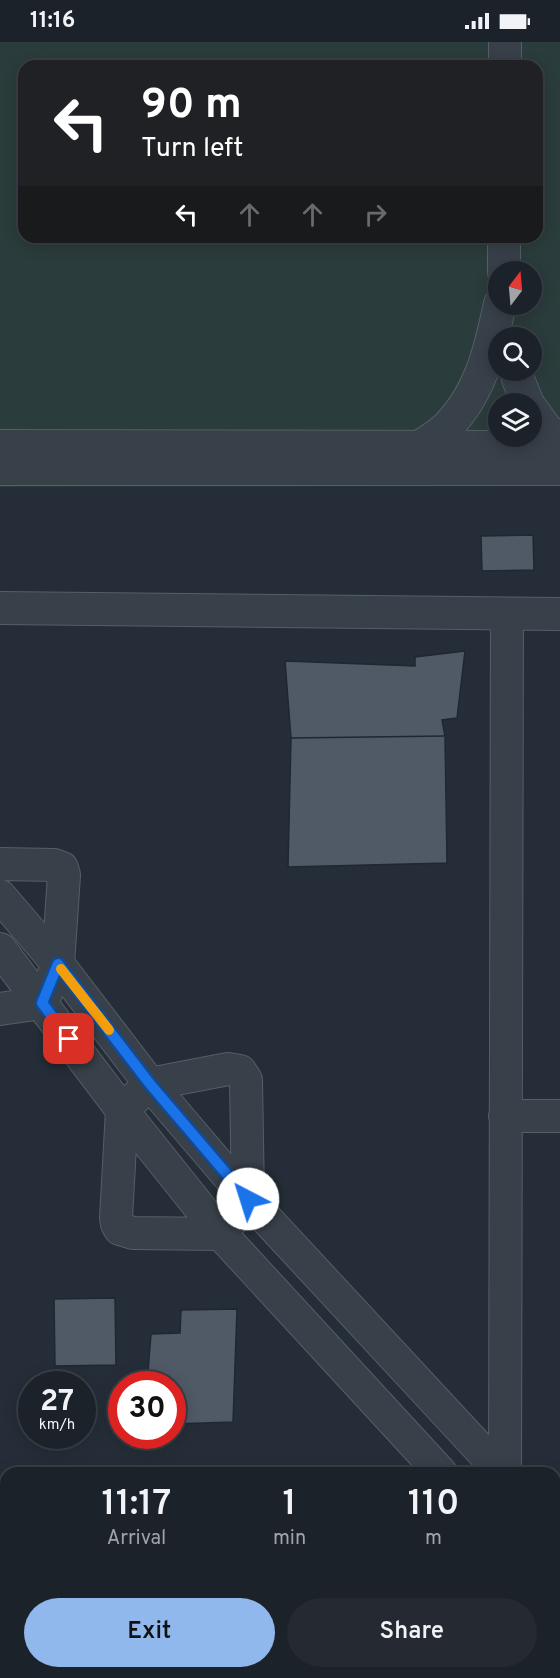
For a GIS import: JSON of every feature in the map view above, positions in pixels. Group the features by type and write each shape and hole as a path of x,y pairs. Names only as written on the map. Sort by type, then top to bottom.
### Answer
{"street":[{"path":"505,42 505,60"},
{"path":"504,243 504,261"},
{"path":"422,446 447,428 466,403 481,376 498,315"},
{"path":"542,422 560,439"},
{"path":"0,446 560,447"},
{"path":"0,469 560,469"},
{"path":"0,608 560,614"},
{"path":"503,1467 507,614"},
{"path":"0,864 54,865 62,868 64,875 58,964 42,1003"},
{"path":"0,896 58,964 150,1084 248,1199 497,1467"},
{"path":"0,949 122,1110 221,1234 435,1467"},
{"path":"0,1008 42,1003"},
{"path":"228,1069 240,1071 245,1076 248,1199 221,1234 133,1233 120,1229 117,1224 122,1110 150,1084 228,1069"},
{"path":"505,1116 560,1116"}],"shaded area":[{"path":"0,42 560,42 560,486 0,487"}],"building":[{"path":"533,535 534,570 482,571 481,536"},
{"path":"465,651 457,718 442,720 445,736 291,738 285,661 415,666 415,657"},
{"path":"445,736 447,863 288,867 291,738"},
{"path":"115,1298 116,1365 55,1366 54,1299"},
{"path":"237,1309 233,1422 186,1424 186,1371 148,1371 151,1334 180,1333 181,1310"}],"slow traffic":[{"path":"61,969 109,1030"}],"route":[{"path":"69,1039 42,1003 58,964 150,1084 248,1199"}]}
